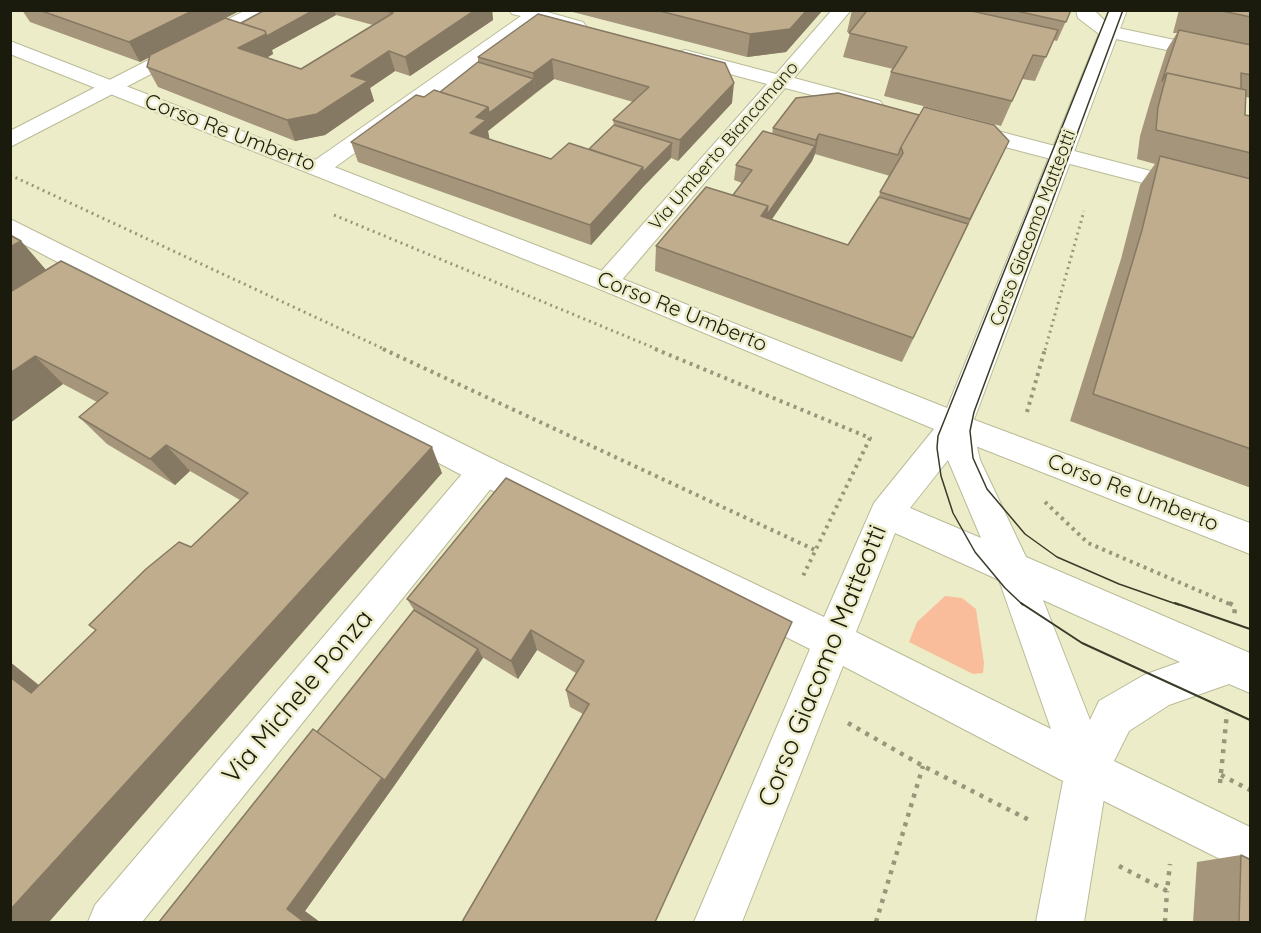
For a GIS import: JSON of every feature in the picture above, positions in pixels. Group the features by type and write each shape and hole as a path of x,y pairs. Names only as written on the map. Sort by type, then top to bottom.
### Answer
{"street":[{"path":"18,136 261,10"},
{"name":"Via Umberto Biancamano","path":"606,282 842,10"},
{"path":"1085,10 1084,14 1109,32 1251,62"},
{"name":"Corso Giacomo Matteotti","path":"718,922 886,513 956,425 1118,10"},
{"path":"319,168 526,13 590,30"},
{"name":"Corso Re Umberto","path":"10,47 606,282 956,425 1251,539"},
{"path":"668,51 892,110"},
{"path":"948,125 1251,204"},
{"path":"10,227 75,275 833,640 1251,851"},
{"path":"956,425 964,460 976,492 1012,569 1087,770"},
{"name":"Via Michele Ponza","path":"112,922 485,471"},
{"path":"886,513 1240,669"},
{"path":"1060,922 1087,770 1114,716 1158,689 1240,669"}],"path":[{"path":"1099,164 1027,414 1028,438 1024,473 1051,510 1088,543 1235,606"},
{"path":"10,175 815,550 870,438 328,213"},
{"path":"876,922 923,766"},
{"path":"1221,775 1251,790"},
{"path":"1164,922 1167,891"}],"shaded area":[{"path":"945,596 962,598 976,609 984,663 983,673 973,674 909,642 917,622"}],"building":[{"path":"39,10 194,10 129,42"},
{"path":"265,10 314,10 267,36 265,31 241,23"},
{"path":"383,10 475,10 405,57 389,51 351,76 368,81 317,114 287,120 147,67 150,55 225,18 265,31 266,34 238,48 301,69 393,13"},
{"path":"656,10 807,10 790,29 750,34"},
{"path":"860,10 967,10 1058,30 1046,57 1033,55 1012,101 891,72 907,47 849,33 866,12"},
{"path":"1012,10 1071,10 1066,22"},
{"path":"1217,10 1251,10 1251,17"},
{"path":"538,14 725,63 734,83 680,140 613,120 649,87 552,59 533,73 478,57"},
{"path":"1179,30 1251,45 1251,75 1241,73 1241,89 1167,73 1162,81"},
{"path":"478,62 534,79 489,113 488,107 440,92"},
{"path":"1167,73 1246,90 1245,115 1251,116 1251,153 1156,130 1158,107"},
{"path":"434,90 488,107 476,117 486,120 470,133 551,159 569,143 643,167 590,225 351,142 416,95 424,97"},
{"path":"838,93 919,115 898,155 819,134 816,140 773,128 796,98"},
{"path":"924,107 994,125 1009,141 970,219 880,192 903,153 901,147"},
{"path":"614,125 672,143 643,172 643,167 589,149"},
{"path":"763,131 815,146 766,216 768,206 733,195 752,170 736,165"},
{"path":"1160,156 1251,179 1251,449 1093,394 1142,230"},
{"path":"706,187 768,206 761,216 848,245 879,197 968,224 913,338 656,246"},
{"path":"10,235 21,241 10,247"},
{"path":"61,261 432,447 10,910 10,677 31,693 96,630 89,625 146,569 179,542 191,547 248,493 166,445 150,459 79,417 108,393 35,356 10,373 10,292"},
{"path":"506,478 792,622 655,922 462,922 589,704 566,690 584,661 531,630 511,661 407,599"},
{"path":"414,610 478,649 385,780 317,732"},
{"path":"313,729 382,778 287,909 304,922 159,922"},
{"path":"1241,855 1251,860 1251,922 1239,922"}],"tram line":[{"path":"1023,605 1005,588 975,552 953,513 941,476 937,448 938,436 1109,10"},
{"path":"1123,10 974,412 970,431 973,458 987,489 1025,534 1057,557 1119,584 1179,605"},
{"path":"1021,603 1082,643 1250,720"},
{"path":"1175,603 1250,629"}]}
